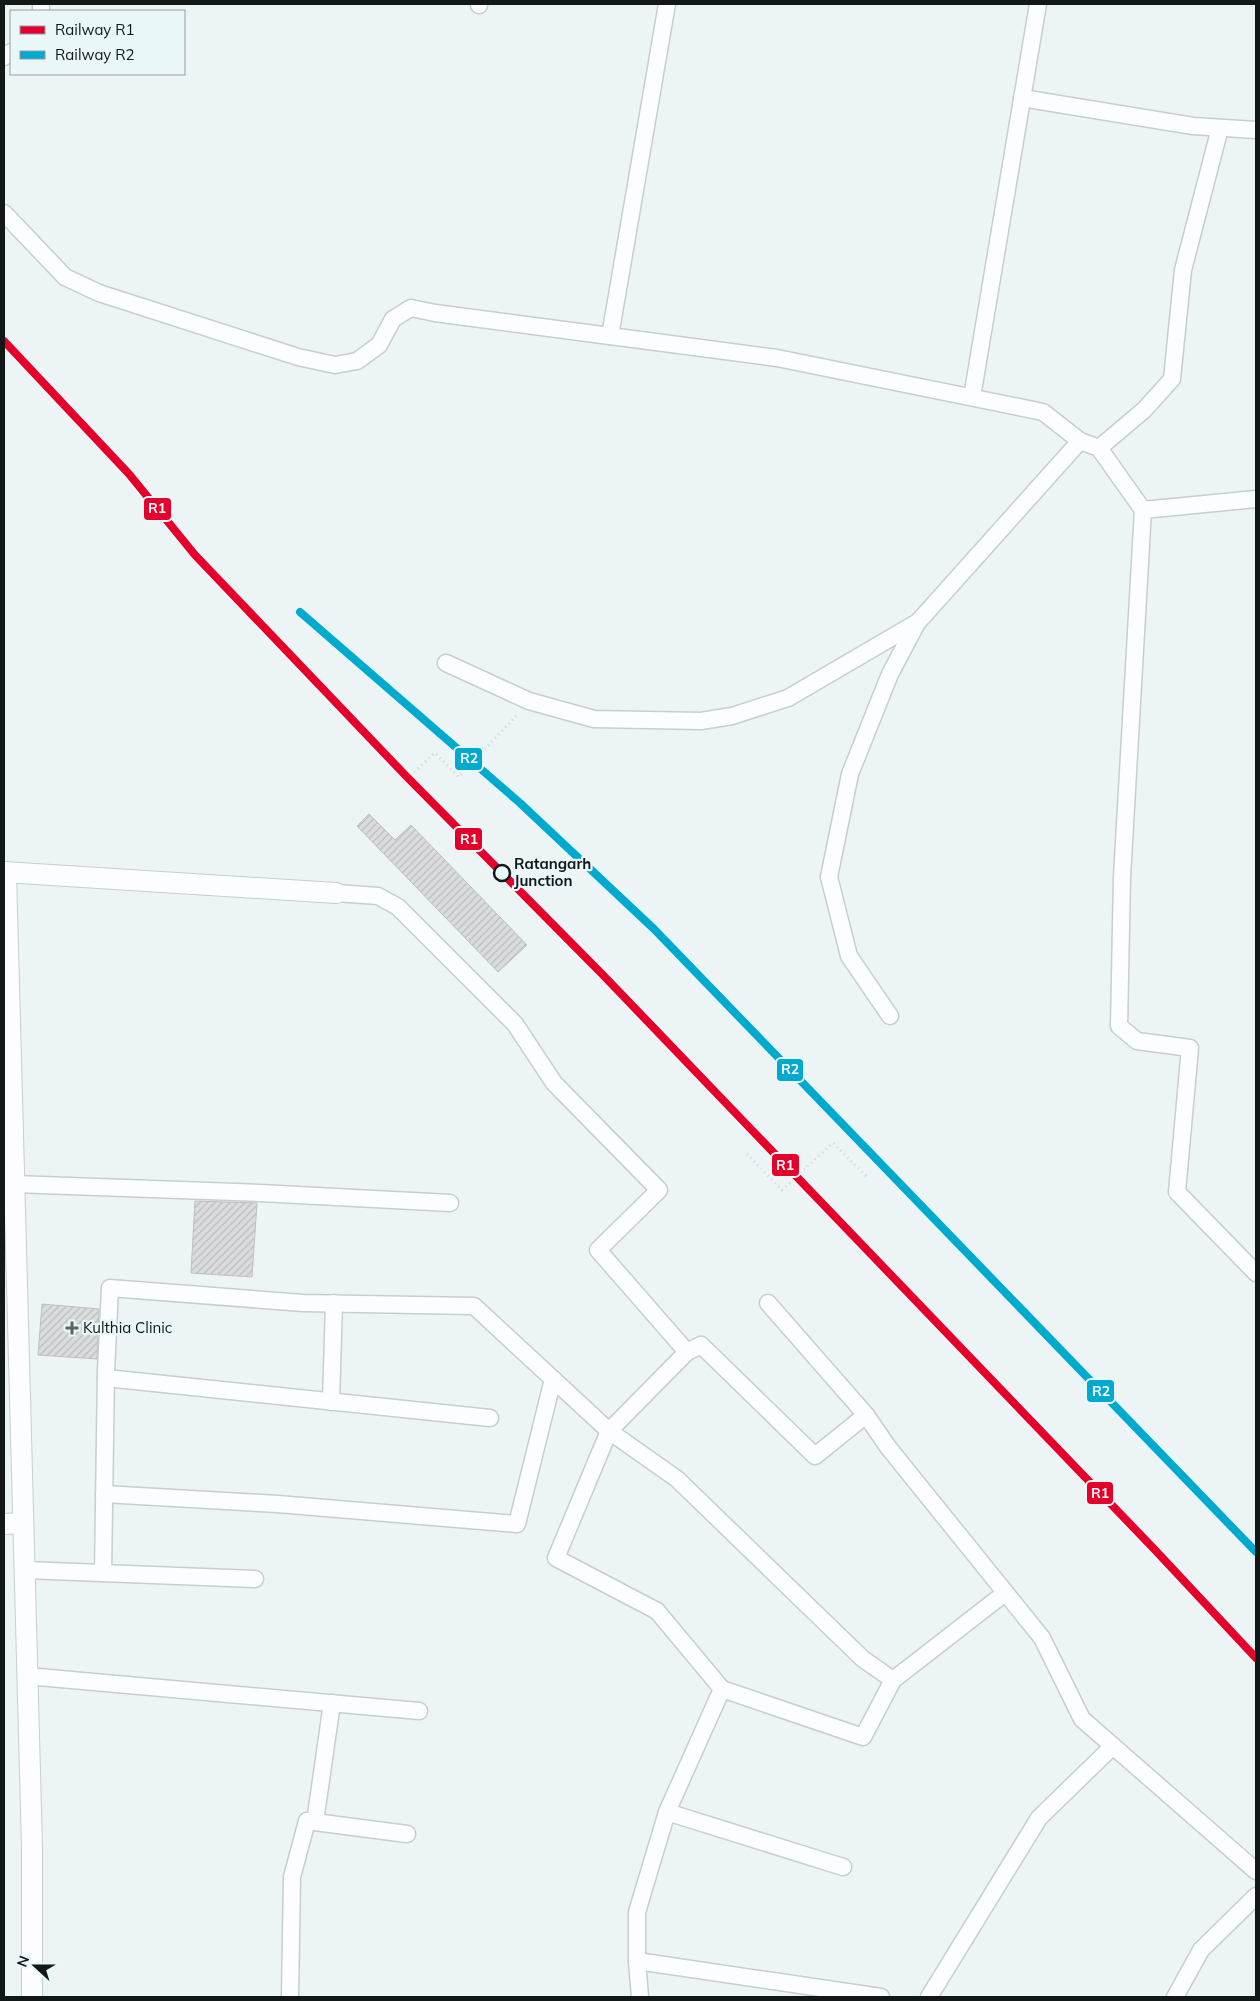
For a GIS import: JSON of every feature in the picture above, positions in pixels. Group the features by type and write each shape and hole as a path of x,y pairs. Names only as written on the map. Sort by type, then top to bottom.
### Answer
{"street":[{"path":"610,336 666,4"},
{"path":"972,397 1038,4"},
{"path":"1022,98 1193,126 1256,130"},
{"path":"1099,448 1144,410 1172,379 1183,270 1220,128"},
{"path":"4,213 65,277 99,293 298,357 335,365 357,361 379,345 393,318 411,308 435,313 777,358 972,397 1043,412 1080,441 1099,448 1143,510 1122,877 1119,1026 1137,1041 1190,1048 1177,1192 1256,1273"},
{"path":"890,1016 849,956 829,877 850,774 890,674 918,622 1080,441"},
{"path":"1143,510 1256,499"},
{"path":"446,663 529,701 594,719 701,721 732,716 788,698 918,622"},
{"path":"32,1997 32,1848 25,1570 14,1523 14,1184 5,872 378,896 398,907 515,1024 554,1083 658,1190 598,1250 687,1352"},
{"path":"14,1184 260,1193 450,1203"},
{"path":"103,1573 106,1378 110,1288 334,1303 474,1306 609,1431 676,1479 863,1659 893,1680"},
{"path":"332,1402 334,1303"},
{"path":"768,1303 866,1415 888,1447 1042,1638 1082,1719 1256,1871"},
{"path":"866,1415 815,1456 701,1345 687,1352 609,1431 556,1558 657,1611 722,1689 863,1737 893,1680 1005,1593"},
{"path":"106,1378 404,1411 490,1418"},
{"path":"104,1494 278,1504 517,1524 553,1380"},
{"path":"25,1570 255,1579"},
{"path":"28,1676 419,1711"},
{"path":"640,1997 637,1960 637,1912 667,1812 722,1689"},
{"path":"315,1822 332,1703"},
{"path":"929,1997 1039,1818 1113,1746"},
{"path":"667,1812 843,1866"},
{"path":"290,1997 292,1877 306,1821 408,1834"},
{"path":"1175,1997 1201,1950 1256,1896"},
{"path":"637,1960 847,1994 882,1997"}],"path":[{"path":"403,782 435,753 459,777 529,701"},
{"path":"746,1154 782,1190 833,1143 867,1177"}],"building":[{"path":"369,814 395,840 411,825 527,945 498,972 357,826"},
{"path":"195,1201 257,1203 252,1277 191,1273"},
{"path":"42,1304 99,1309 97,1359 38,1355"}],"rail line":[{"name":"R1","path":"4,341 129,474 195,555 407,777 603,975 1156,1551 1256,1658"},
{"name":"R2","path":"300,612 520,803 654,929 1256,1552"}],"place":[{"name":"Ratangarh Junction","path":"502,873"},
{"name":"Kulthia Clinic","path":"72,1328"}]}
